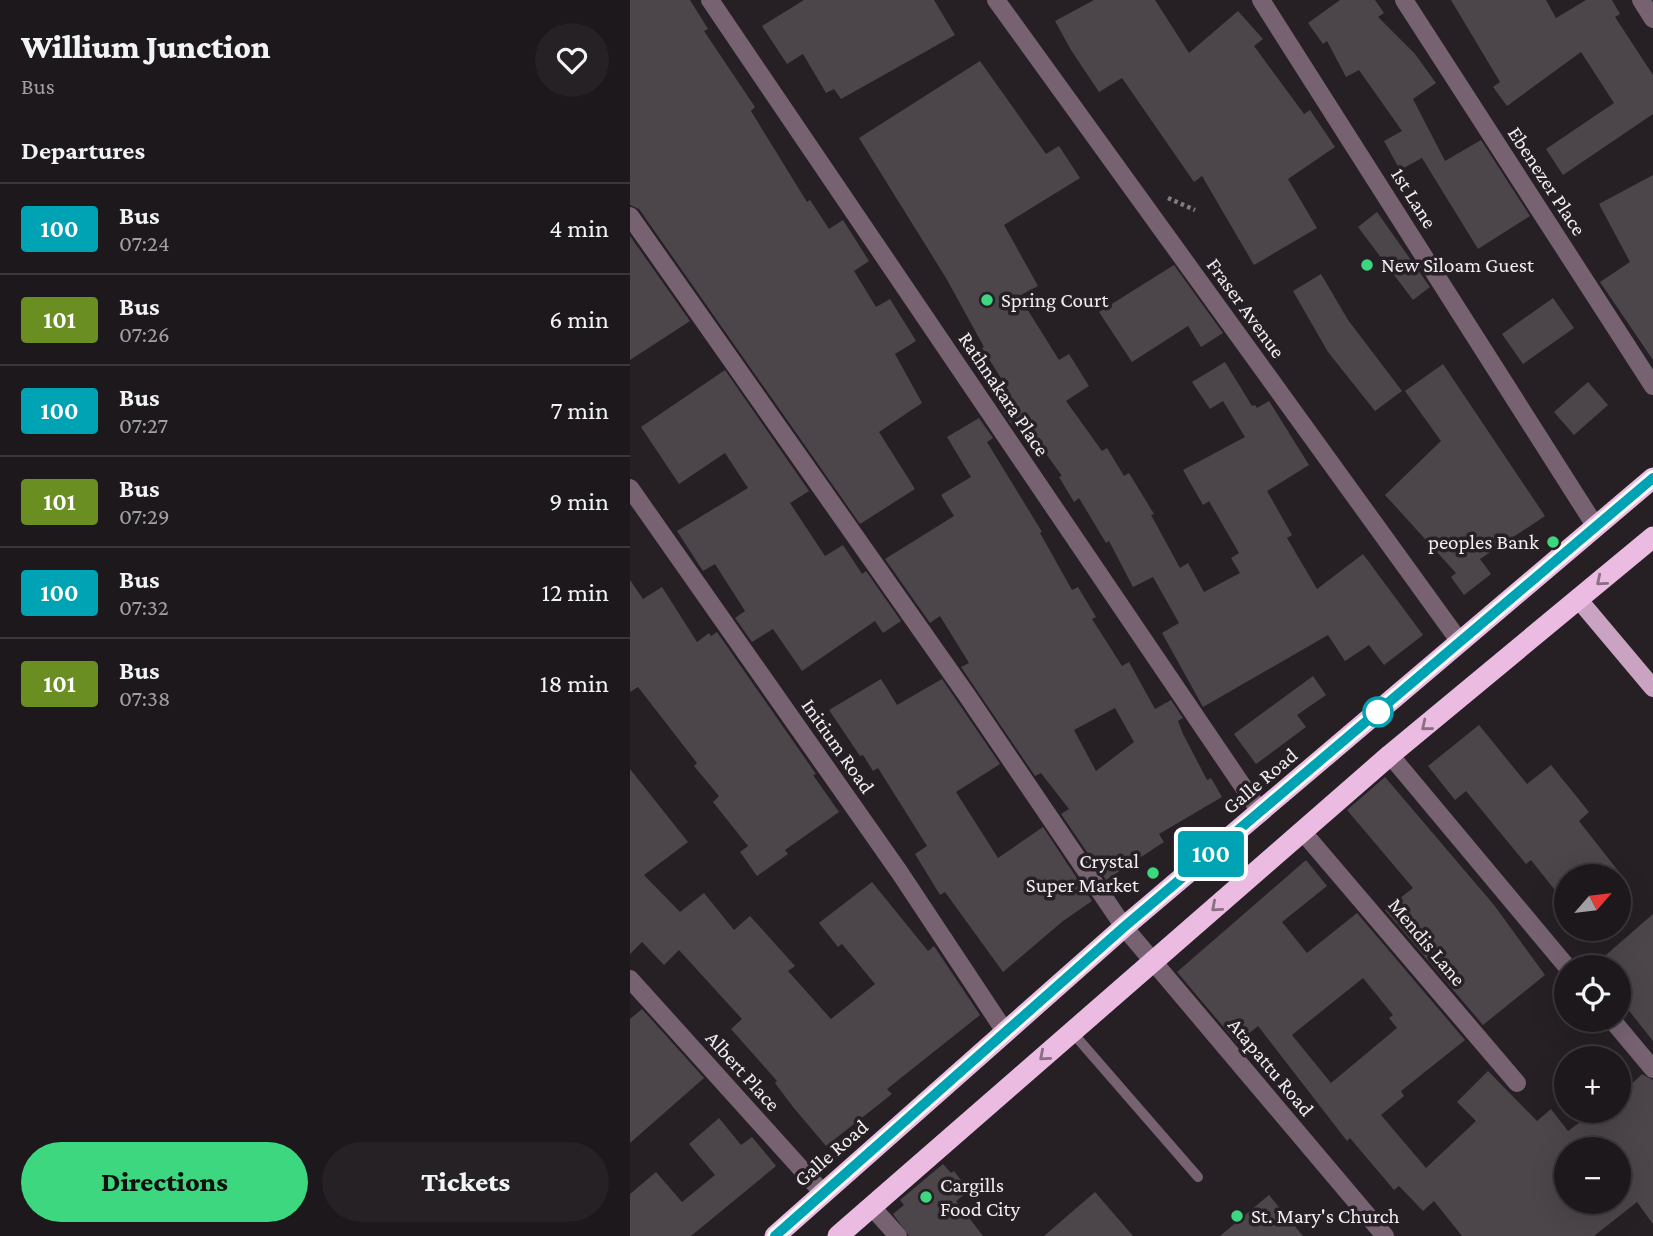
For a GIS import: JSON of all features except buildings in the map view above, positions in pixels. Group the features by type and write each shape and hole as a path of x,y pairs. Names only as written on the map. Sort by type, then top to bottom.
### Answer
{"highway":[{"name":"Galle Road","path":"775,1236 1124,927 1653,478"},
{"path":"838,1236 1390,755 1653,537"}],"main road":[{"path":"1579,600 1653,688"}],"street":[{"name":"Rathnakara Place","path":"710,0 1261,813"},
{"name":"Fraser Avenue","path":"996,0 1460,642"},
{"name":"1st Lane","path":"1261,0 1596,527"},
{"name":"Ebenezer Place","path":"1404,0 1653,386"},
{"path":"1641,0 1653,19"},
{"name":"Atapattu Road","path":"630,216 958,683 1124,927 1385,1236"},
{"name":"Initium Road","path":"630,488 900,873 1006,1033"},
{"path":"1390,755 1557,955"},
{"name":"Mendis Lane","path":"1303,831 1517,1083"},
{"name":"Albert Place","path":"630,979 822,1193"},
{"path":"1622,1032 1653,1069"},
{"path":"871,1206 898,1236"}],"lane":[{"path":"1072,1032 1198,1177"}],"bus line":[{"name":"100","path":"775,1236 1124,927 1653,478"}],"place":[{"name":"New Siloam Guest","path":"1367,265"},
{"name":"Spring Court","path":"987,300"},
{"name":"peoples Bank","path":"1553,542"},
{"name":"Crystal Super Market","path":"1153,873"},
{"name":"Cargills Food City","path":"926,1197"},
{"name":"St. Mary's Church","path":"1237,1216"}]}
